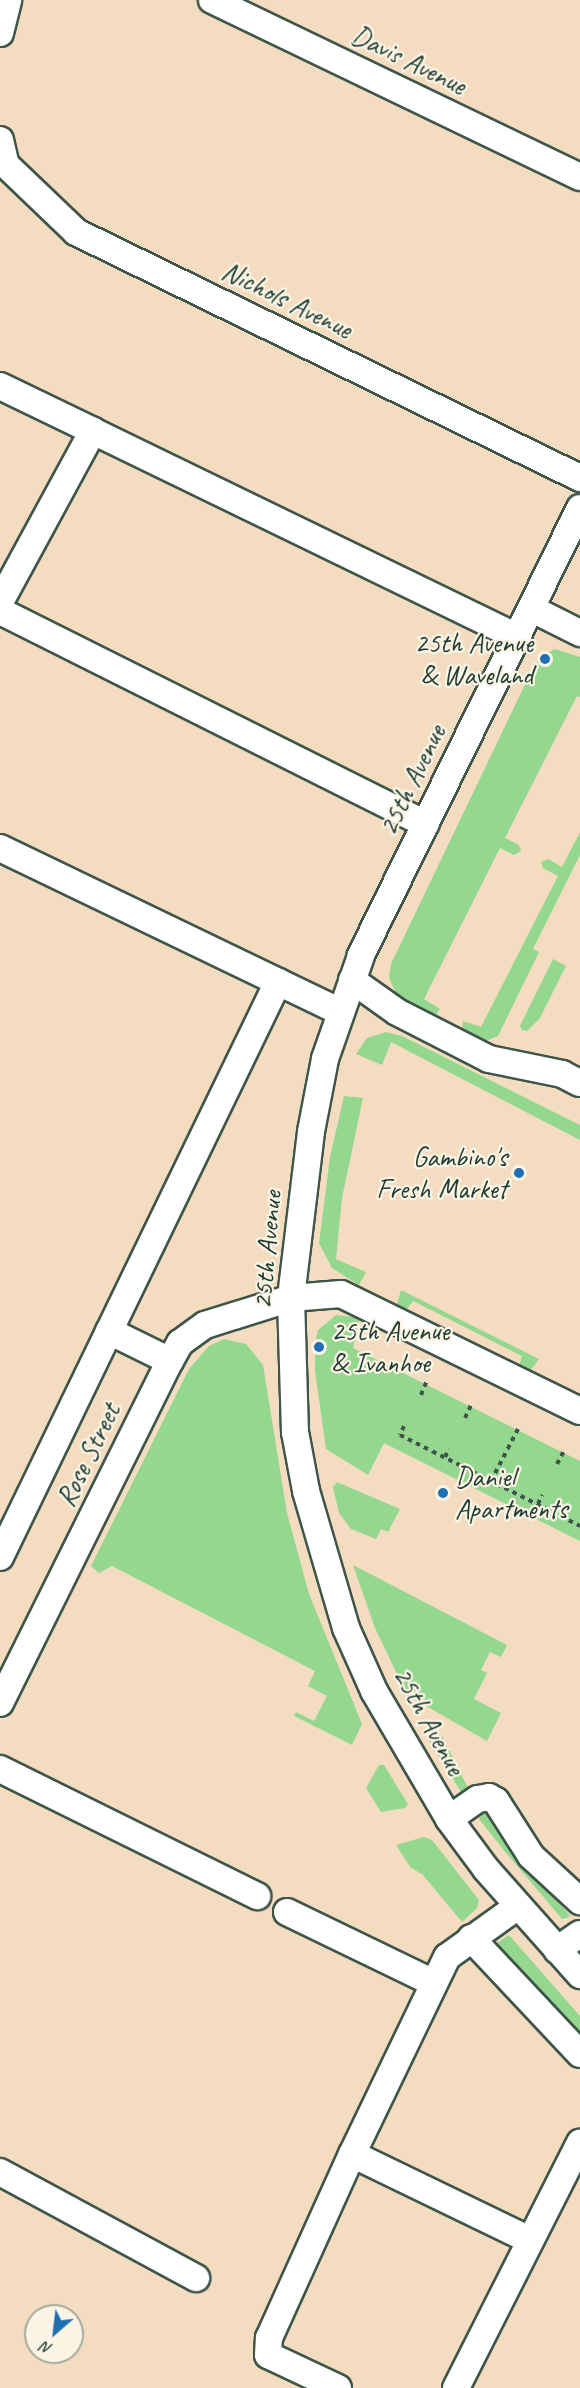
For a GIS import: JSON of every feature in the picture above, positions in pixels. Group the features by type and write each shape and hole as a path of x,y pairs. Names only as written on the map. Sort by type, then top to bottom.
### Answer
{"street":[{"path":"0,33 8,0"},
{"name":"Davis Avenue","path":"212,0 580,177"},
{"name":"Nichols Avenue","path":"0,140 6,165 76,232 580,478"},
{"path":"0,386 518,637"},
{"path":"0,602 93,431"},
{"name":"25th Avenue","path":"580,508 352,980 325,1059 310,1132 291,1298 295,1432 327,1565 346,1628 374,1691 449,1819 518,1906 580,1975"},
{"path":"532,609 580,633"},
{"path":"0,611 426,824"},
{"path":"0,848 341,1012"},
{"path":"352,980 397,1012 489,1059 562,1074 580,1083"},
{"path":"0,1557 278,982"},
{"name":"Rose Street","path":"0,1703 170,1361 180,1343 205,1324 291,1298 340,1294 580,1411"},
{"path":"109,1331 170,1361"},
{"path":"0,1769 257,1896"},
{"path":"449,1819 478,1799 489,1797 496,1801 531,1856 580,1901"},
{"path":"338,2388 268,2355 269,2338 352,2154 447,1957 518,1906"},
{"path":"287,1912 434,1983"},
{"path":"557,1950 580,1934"},
{"path":"471,1938 580,2054"},
{"path":"456,2388 530,2240 578,2151"},
{"path":"352,2154 530,2240"},
{"path":"0,2172 196,2278"}],"path":[{"path":"421,1395 427,1380"},
{"path":"465,1418 472,1403"},
{"path":"404,1426 400,1435 580,1526"},
{"path":"491,1481 519,1427"},
{"path":"445,1457 449,1449"},
{"path":"558,1464 565,1449"},
{"path":"538,1504 542,1496"}],"green space":[{"path":"555,649 580,657 580,697 577,696 505,838 519,845 521,851 514,855 500,848 424,999 440,1009 434,1017 398,997 389,978 391,964 531,672 541,656"},
{"path":"580,832 580,855 533,949 539,952 498,1036 483,1042 462,1031 463,1021 481,1027 558,876 543,868 541,862 548,859 562,867"},
{"path":"553,959 566,966 540,1018 527,1031 522,1030 520,1026"},
{"path":"386,1032 402,1036 580,1125 580,1140 391,1042 382,1065 356,1054 367,1038"},
{"path":"344,1096 363,1098 342,1198 336,1259 366,1272 359,1285 332,1268 319,1243 330,1157"},
{"path":"401,1290 539,1359 530,1371 519,1366 522,1356 413,1301 407,1309 397,1304"},
{"path":"336,1315 360,1318 353,1348 580,1461 580,1541 384,1443 368,1475 326,1449 315,1371 315,1342 318,1330"},
{"path":"224,1339 246,1344 263,1365 287,1513 309,1594 362,1724 352,1745 294,1716 296,1712 314,1721 327,1696 308,1686 315,1671 112,1566 99,1573 91,1566 189,1369 209,1346"},
{"path":"337,1482 400,1509 388,1532 381,1529 376,1539 351,1529 339,1513 333,1487"},
{"path":"353,1565 507,1645 501,1657 490,1652 481,1670 487,1673 474,1699 501,1713 487,1741 407,1695 375,1628"},
{"path":"435,1734 442,1736 469,1790 461,1792 429,1740"},
{"path":"379,1765 384,1765 408,1804 405,1808 381,1812 366,1788"},
{"path":"484,1811 570,1916 562,1919 502,1848 479,1819"},
{"path":"424,1837 432,1840 479,1900 477,1908 462,1922 422,1874 411,1868 396,1845"},
{"path":"509,1935 580,2016 580,2046 489,1948"}],"place":[{"name":"25th Avenue & Waveland","path":"545,659"},
{"name":"Gambino's Fresh Market","path":"519,1173"},
{"name":"25th Avenue & Ivanhoe","path":"319,1347"},
{"name":"Daniel Apartments","path":"443,1493"}]}
